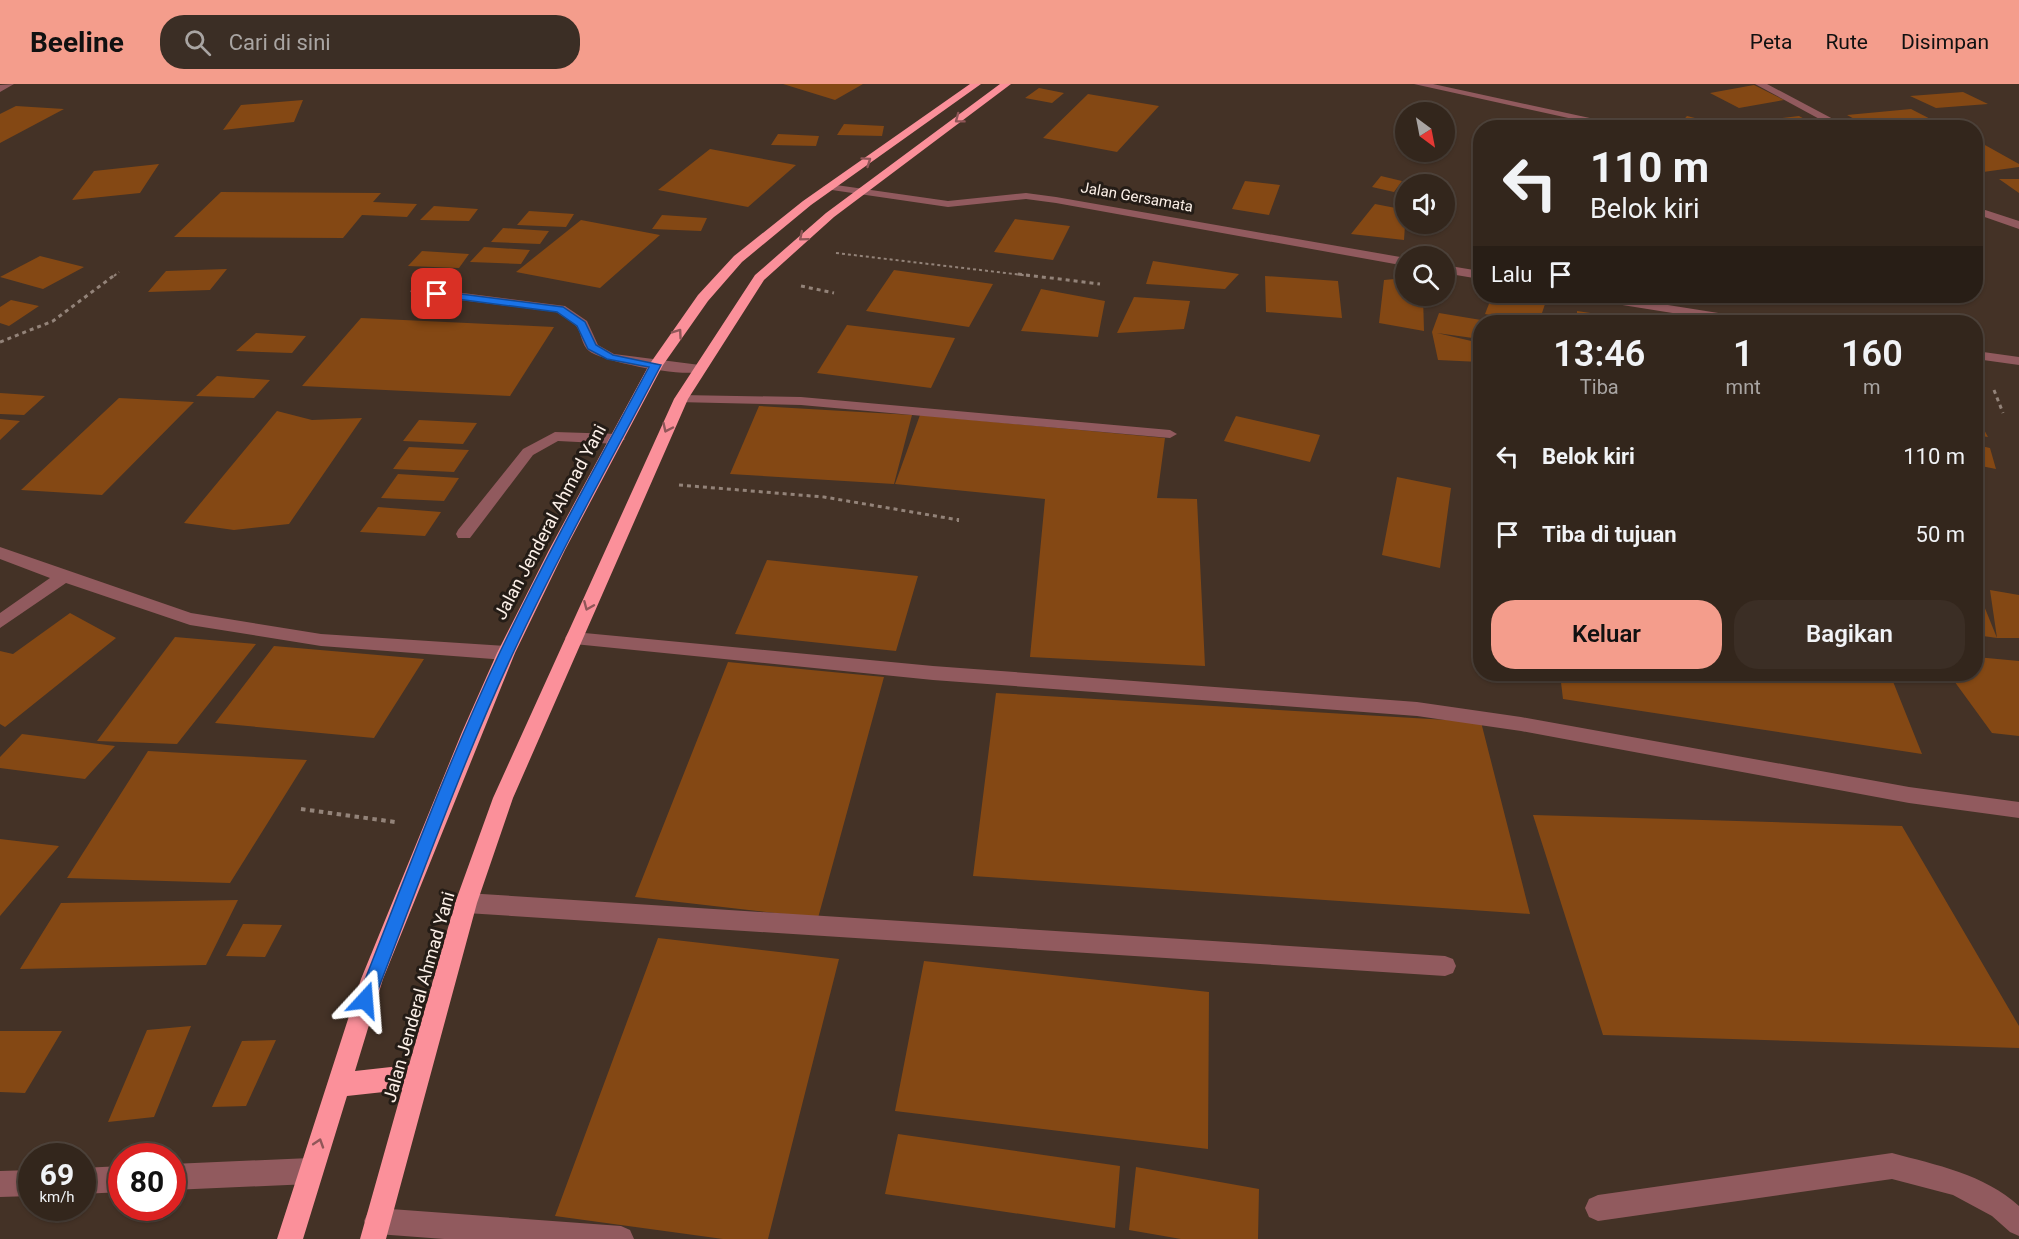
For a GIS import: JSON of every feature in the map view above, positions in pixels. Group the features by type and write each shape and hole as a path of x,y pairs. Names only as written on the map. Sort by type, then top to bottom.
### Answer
{"highway":[{"name":"Jalan Jenderal Ahmad Yani","path":"290,1239 372,979 506,653 557,550 656,365 703,298 738,259 829,188 976,84"},
{"name":"Jalan Jenderal Ahmad Yani","path":"375,1230 466,903 503,798 642,482 681,399 759,278 791,247 1006,84"},
{"path":"338,1085 418,1076"}],"street":[{"path":"0,89 9,84"},
{"path":"1419,84 1592,120"},
{"path":"1760,84 1830,120"},
{"name":"Jalan Gersamata","path":"829,188 860,194 948,204 1026,196 1395,260"},
{"path":"1983,212 2019,225"},
{"path":"1455,271 1473,275"},
{"path":"416,291 560,309 582,324 592,347 610,357 656,365 700,369"},
{"path":"1624,303 1682,315"},
{"path":"1983,357 2019,361"},
{"path":"681,399 801,401 1170,434"},
{"path":"464,534 528,452 555,436 618,439"},
{"path":"0,553 63,577 190,619 321,640 506,653"},
{"path":"0,622 63,577"},
{"path":"574,638 933,673 1417,709 1521,724 1909,795 2019,810"},
{"path":"466,903 1445,966"},
{"path":"1598,1208 1892,1166 1957,1183 2001,1207 2019,1223"},
{"path":"186,1176 310,1171"},
{"path":"0,1184 18,1183"},
{"path":"375,1230 621,1239"}],"path":[{"path":"791,247 1100,284"},
{"path":"0,342 53,321 119,272"},
{"path":"642,482 825,497 959,520"},
{"path":"301,809 434,827"}],"building":[{"path":"783,84 863,84 835,100"},
{"path":"1754,85 1784,100 1739,108 1710,93"},
{"path":"1039,88 1064,93 1052,103 1025,98"},
{"path":"1963,92 1988,104 1936,108 1910,96"},
{"path":"1088,94 1159,106 1117,152 1043,138"},
{"path":"303,100 294,122 223,130 241,105"},
{"path":"16,106 64,109 0,143 0,114"},
{"path":"1911,109 1932,120 1856,120 1847,115"},
{"path":"1687,116 1703,120 1683,120"},
{"path":"1799,116 1806,120 1764,120"},
{"path":"844,124 884,126 882,136 837,135"},
{"path":"778,134 819,136 816,146 771,145"},
{"path":"1983,144 2019,164 2019,167 1983,172"},
{"path":"710,149 796,165 748,207 658,190"},
{"path":"159,164 140,193 72,200 94,171"},
{"path":"1381,176 1395,179 1394,192 1372,187"},
{"path":"1999,179 2019,179 2019,193"},
{"path":"1245,181 1280,185 1269,215 1232,209"},
{"path":"221,192 381,193 373,202 417,204 407,217 362,215 343,238 174,237"},
{"path":"1375,204 1395,208 1395,234 1404,234 1404,240 1351,234"},
{"path":"434,206 478,209 469,221 420,220"},
{"path":"529,211 574,214 566,227 517,225"},
{"path":"662,215 707,218 701,231 652,229"},
{"path":"1015,219 1070,226 1053,260 994,252"},
{"path":"581,220 660,235 600,288 516,272"},
{"path":"503,228 549,231 540,244 491,242"},
{"path":"484,247 530,250 521,264 470,262"},
{"path":"422,251 469,254 459,268 408,266"},
{"path":"40,256 84,267 43,289 0,277"},
{"path":"1153,261 1239,274 1225,289 1146,284"},
{"path":"227,269 210,290 148,292 166,271"},
{"path":"894,270 993,284 969,327 866,311"},
{"path":"1265,276 1338,281 1342,318 1266,312"},
{"path":"1395,279 1395,306 1423,306 1424,331 1379,323 1384,280"},
{"path":"1041,289 1105,301 1098,337 1021,331"},
{"path":"1134,297 1190,301 1184,329 1117,333"},
{"path":"11,300 39,306 9,326 0,323 0,307"},
{"path":"1489,303 1545,303 1541,315 1485,314"},
{"path":"1577,311 1604,315 1577,315"},
{"path":"1439,313 1473,319 1473,338 1437,333 1473,341 1473,362 1438,360 1432,332"},
{"path":"361,318 554,327 510,396 302,386"},
{"path":"847,325 955,338 931,388 817,373"},
{"path":"256,333 306,336 292,353 236,351"},
{"path":"217,376 270,380 254,398 196,396"},
{"path":"0,393 45,396 24,415 0,414"},
{"path":"119,398 194,402 102,495 21,490"},
{"path":"759,406 912,415 894,484 730,474"},
{"path":"277,411 312,420 362,418 289,524 234,530 184,523"},
{"path":"920,415 1165,438 1157,498 1197,499 1205,666 1030,657 1045,499 895,484"},
{"path":"1236,416 1320,435 1310,462 1224,441"},
{"path":"0,419 20,421 0,440"},
{"path":"419,420 477,423 463,444 403,441"},
{"path":"1983,446 1990,448 1996,469 1983,466"},
{"path":"409,447 469,450 454,472 393,469"},
{"path":"398,474 459,478 444,501 381,498"},
{"path":"1397,477 1451,488 1440,568 1382,555"},
{"path":"378,507 441,512 425,536 360,532"},
{"path":"767,560 918,576 896,651 735,634"},
{"path":"1990,590 2019,595 2019,638 1997,638"},
{"path":"1983,603 1997,638 1983,636"},
{"path":"70,613 116,638 5,727 0,724 0,651 13,654"},
{"path":"175,637 256,644 177,744 97,741"},
{"path":"274,646 424,659 374,738 215,723"},
{"path":"1983,658 2019,661 2019,736 1992,733 1954,681 1983,681"},
{"path":"728,662 884,677 818,918 635,897"},
{"path":"1561,681 1893,681 1922,754 1563,699"},
{"path":"996,693 1481,722 1530,914 973,876"},
{"path":"22,734 115,746 85,779 0,768 0,757"},
{"path":"148,751 307,760 230,883 67,878"},
{"path":"1533,815 1902,826 2019,1026 2019,1048 1603,1035"},
{"path":"0,839 59,846 0,916"},
{"path":"238,900 206,965 20,969 61,903"},
{"path":"243,924 282,925 265,957 226,956"},
{"path":"658,938 839,959 768,1239 723,1239 555,1216"},
{"path":"924,961 1209,992 1208,1149 895,1111"},
{"path":"191,1026 154,1117 108,1122 147,1030"},
{"path":"0,1031 62,1031 25,1093 0,1092"},
{"path":"276,1040 246,1106 212,1107 242,1041"},
{"path":"898,1134 1120,1166 1115,1228 885,1194"},
{"path":"1136,1167 1259,1189 1258,1239 1181,1239 1129,1230"}],"route":[{"path":"365,1000 506,653 557,550 656,365 610,357 592,347 582,324 560,309 437,294"}]}
